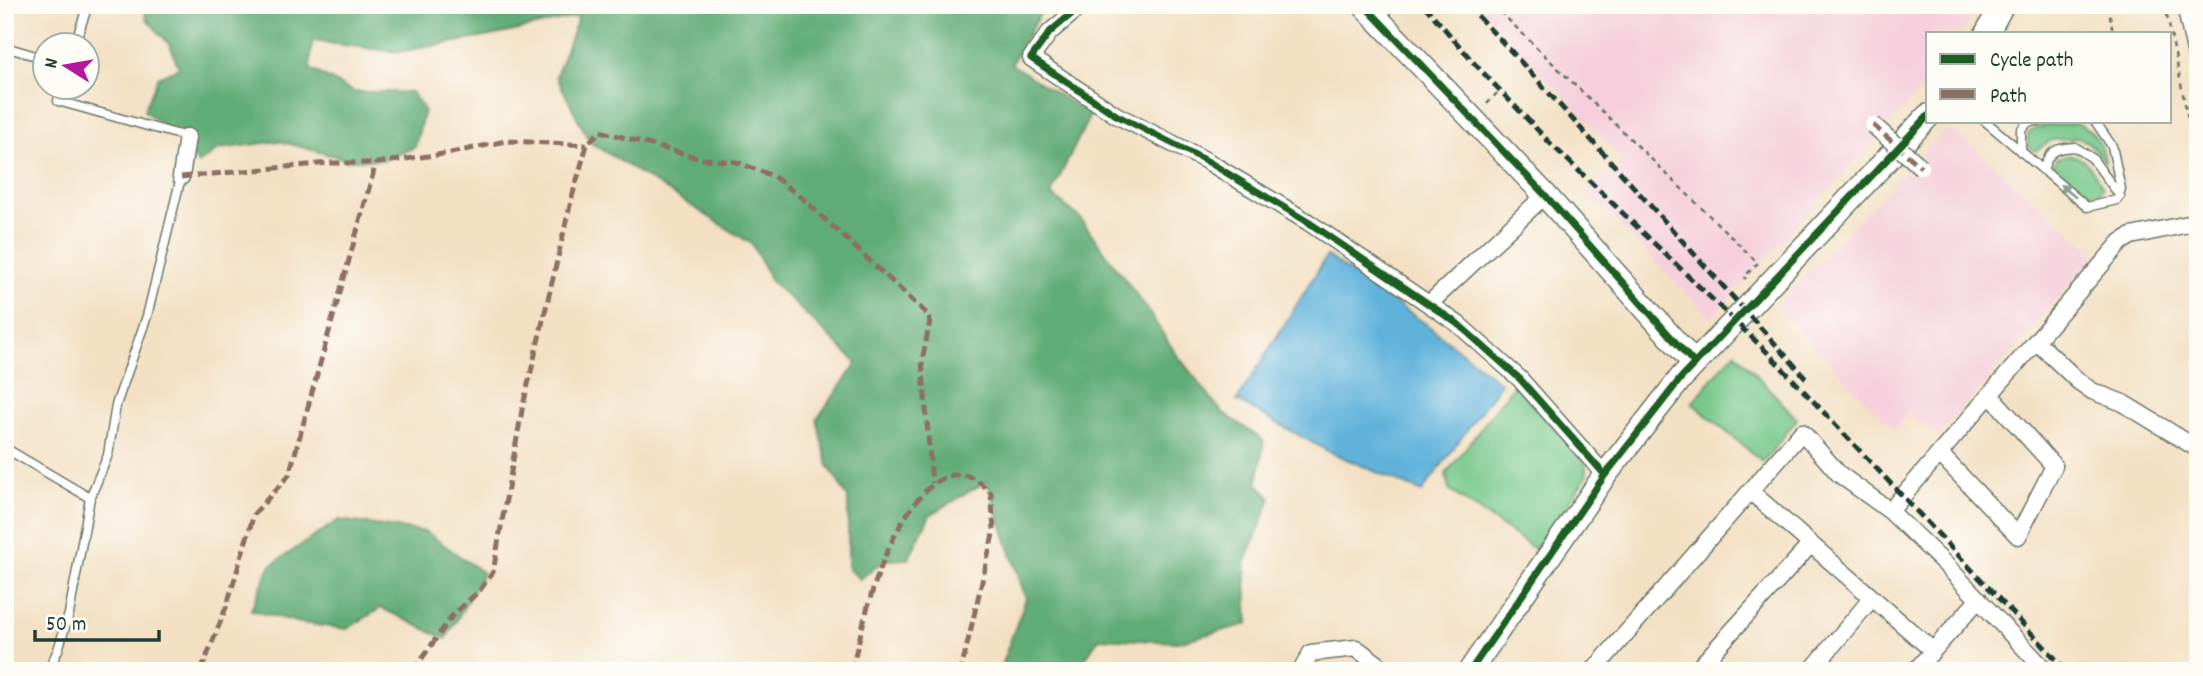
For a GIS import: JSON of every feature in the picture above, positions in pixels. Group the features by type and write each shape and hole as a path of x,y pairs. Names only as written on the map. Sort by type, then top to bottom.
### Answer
{"street":[{"path":"1082,5 1050,32 1031,58 1116,115 1207,160 1308,222 1458,324 1520,379 1605,475"},
{"path":"1364,5 1545,195 1694,363"},
{"path":"1988,32 2002,5"},
{"path":"2185,5 2194,27 2198,65"},
{"path":"1477,669 1605,475 1694,363 1926,119"},
{"path":"1873,125 1921,167"},
{"path":"181,177 187,137"},
{"path":"1429,304 1545,195"},
{"path":"1890,511 1941,455 2121,242 2131,236 2198,222"},
{"path":"2036,341 2092,391 2123,403 2198,449"},
{"path":"1941,455 2018,536 2054,466 1990,395"},
{"path":"1593,671 1802,432 1839,474 1890,511 1979,598 2046,671"},
{"path":"1751,491 1932,650"},
{"path":"1696,671 1811,544"},
{"path":"1811,671 1872,598"},
{"path":"1915,671 1979,598"},
{"path":"1301,671 1311,653 1356,648 1387,671"},
{"path":"2021,671 2032,658"}],"lane":[{"path":"79,32 88,5"},
{"path":"5,47 32,56"},
{"path":"62,102 187,137"},
{"path":"1986,122 2087,207 2117,200 2121,189 2112,146 2096,122"},
{"path":"2021,152 2021,130 2028,122"},
{"path":"2002,123 2002,135"},
{"path":"2043,170 2052,150 2075,146 2092,158 2120,195"},
{"path":"48,671 58,650 69,614 90,498 108,455 116,405 147,316 181,177"},
{"path":"5,448 90,498"}],"path":[{"path":"1493,5 1758,263 1744,277 1748,282"},
{"path":"2108,5 2113,32"},
{"path":"2165,5 2171,32"},
{"path":"2172,38 2198,168"}],"shaded area":[{"path":"1477,5 1978,5 1964,32 1926,32 1926,84 1711,318 1587,192 1624,160"},
{"path":"1955,131 2096,254 1938,437 1909,412 1894,430 1779,309 1779,303 1943,132"}],"green space":[{"path":"145,5 1045,5 1011,64 1090,115 1051,194 1079,217 1144,305 1174,351 1221,411 1264,441 1257,483 1271,498 1245,564 1248,624 1177,642 1099,638 1077,671 999,671 1026,599 987,481 930,515 908,559 884,560 860,579 848,569 848,498 828,465 817,419 857,363 771,281 752,244 590,142 556,76 579,16 496,35 398,52 312,41 310,69 353,92 411,92 424,110 415,147 384,160 349,160 279,141 219,149 198,164 185,142 144,111 158,77 179,68 170,45 146,18"},
{"path":"2073,123 2091,132 2102,149 2105,162 2089,143 2079,138 2052,140 2035,151 2028,146 2028,134 2037,127"},
{"path":"2070,155 2090,166 2103,187 2100,193 2081,189 2053,167 2056,159"},
{"path":"1735,352 1797,419 1763,462 1692,403"},
{"path":"1514,385 1585,462 1587,476 1535,549 1449,490 1446,474"},
{"path":"339,520 426,532 483,573 446,639 381,608 347,629 301,623 251,610 270,566"}],"water":[{"path":"1327,256 1426,324 1501,383 1422,492 1326,450 1237,401"}],"railway":[{"path":"1424,5 1474,63 1549,142 1768,353 2067,671"},
{"path":"1467,5 1806,378"}],"marked path":[{"path":"1873,125 1921,167"},
{"path":"413,671 452,616 480,590 493,572 522,410 572,197 587,145 600,131 702,159 736,162 773,176 801,197 927,314 930,321 922,361 932,483"},
{"path":"181,177 329,163 376,163 451,153 506,141 587,145"},
{"path":"201,671 227,605 254,514 289,475 376,163"},
{"path":"851,671 867,609 892,540 914,504 928,489 943,478 958,475 975,479 991,493 994,530 961,671"}],"cycle path":[{"path":"1082,5 1050,32 1031,58 1116,115 1207,161 1308,222 1458,324 1520,379 1605,475"},
{"path":"1364,5 1545,195 1694,363"},
{"path":"1470,671 1605,475 1681,378 1926,118"}]}
